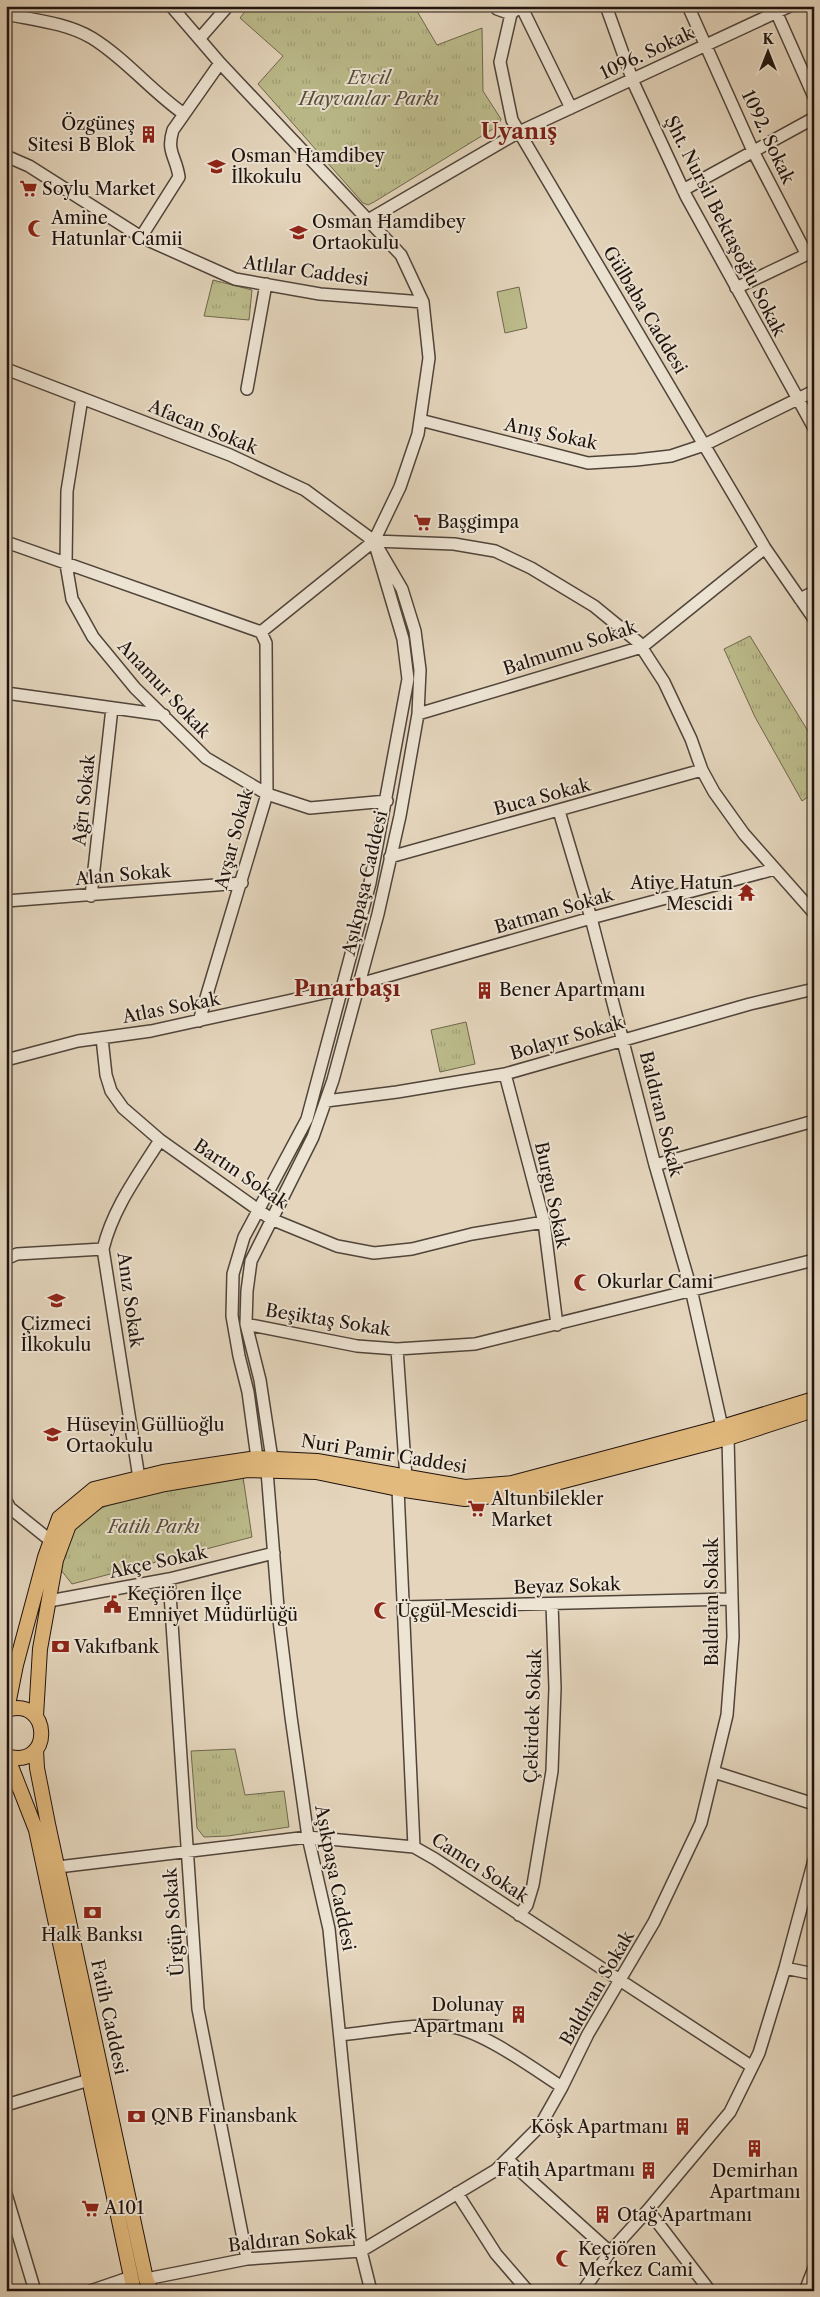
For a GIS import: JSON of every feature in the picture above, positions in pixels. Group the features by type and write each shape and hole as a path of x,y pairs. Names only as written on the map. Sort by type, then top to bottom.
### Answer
{"main road":[{"name":"Nuri Pamir Caddesi","path":"725,1432 814,1399"},
{"name":"Nuri Pamir Caddesi","path":"36,1750 42,1736 42,1729 36,1716 40,1649 56,1560 69,1525 99,1500 165,1484 269,1465 317,1461 402,1483 465,1487 512,1483 814,1410"},
{"name":"Nuri Pamir Caddesi","path":"7,1710 16,1665 50,1541 59,1518 94,1489 163,1472 257,1458 269,1465"},
{"path":"7,1710 22,1708 36,1716"},
{"path":"6,1756 22,1758 31,1755 36,1750"},
{"name":"Fatih Caddesi","path":"36,1750 37,1768 149,2285"},
{"name":"Fatih Caddesi","path":"6,1756 36,1830 134,2291"}],"street":[{"path":"6,542 261,632 374,541 400,487 418,434 429,358 423,302 401,255 220,63 172,6"},
{"path":"200,38 228,6"},
{"path":"496,6 497,9 511,14 520,6 571,108"},
{"name":"Şht. Nursil Bektaşoğlu Sokak","path":"606,6 632,79 683,190 796,399 814,428"},
{"name":"1092. Sokak","path":"688,6 753,151 810,253"},
{"name":"1096. Sokak","path":"368,220 519,132 706,45 776,9 790,6"},
{"path":"776,9 814,97"},
{"path":"6,14 57,25 90,37 116,55 172,106 184,114"},
{"name":"Gülbaba Caddesi","path":"511,14 500,62 512,120 765,548 814,619"},
{"path":"141,236 179,177 177,164 170,152 173,130 220,63"},
{"path":"683,190 814,118"},
{"name":"Atlılar Caddesi","path":"6,156 29,166 141,236 235,279 320,294 423,302"},
{"path":"736,288 810,253"},
{"path":"247,389 266,284"},
{"name":"Afacan Sokak","path":"6,369 230,455 305,490 374,541"},
{"name":"Anış Sokak","path":"420,420 588,463 636,460 671,456 704,445 814,391"},
{"name":"Anamur Sokak","path":"82,398 67,491 66,564 72,599 93,637 135,688 206,758 267,794 310,808 387,801"},
{"path":"374,541 454,544 496,550 531,568 594,606 642,647 664,682 691,739 702,770 714,792 744,834 814,912"},
{"name":"Aşıkpaşa Caddesi","path":"371,2291 361,2252 330,1929 308,1837 280,1630 269,1465 260,1380 246,1324 247,1291 251,1261 313,1138 326,1101 359,985 378,914 400,816 418,714 420,670 415,631 402,589 374,541"},
{"name":"Aşıkpaşa Caddesi","path":"257,1458 248,1392 232,1316 234,1274 244,1237 307,1119 370,883 387,801 408,678 403,639 374,541"},
{"name":"Balmumu Sokak","path":"418,714 642,647 765,548"},
{"path":"800,599 814,592"},
{"name":"Avşar Sokak","path":"199,1021 242,883 267,794 266,643 261,632"},
{"path":"6,693 164,715"},
{"name":"Ağrı Sokak","path":"91,896 112,708"},
{"name":"Buca Sokak","path":"390,857 702,770"},
{"name":"Baldıran Sokak","path":"149,2285 247,2259 361,2252 496,2170 540,2126 588,2034 621,1982 654,1922 701,1823 727,1715 733,1637 725,1432 691,1289 655,1164 591,918 559,811"},
{"name":"Batman Sokak","path":"342,989 591,918 775,869"},
{"name":"Alan Sokak","path":"6,901 242,883"},
{"name":"Bolayır Sokak","path":"326,1101 397,1092 505,1074 624,1039 814,988"},
{"name":"Atlas Sokak","path":"6,1060 78,1041 151,1031 342,989"},
{"name":"Bartın Sokak","path":"102,1038 106,1075 111,1090 122,1108 160,1140 271,1218 337,1246 374,1253 412,1249 472,1234 544,1222"},
{"name":"Burgu Sokak","path":"505,1074 544,1222 557,1325"},
{"path":"655,1164 814,1121"},
{"name":"Anız Sokak","path":"139,1478 103,1249 108,1228 122,1200 160,1140"},
{"path":"6,1259 17,1254 103,1249"},
{"name":"Beşiktaş Sokak","path":"246,1324 357,1346 396,1349 475,1344 814,1260"},
{"path":"396,1349 414,1847"},
{"path":"6,1501 10,1508 50,1541"},
{"name":"Akçe Sokak","path":"49,1601 169,1579 274,1553"},
{"name":"Ürgüp Sokak","path":"169,1579 198,2008 247,2259"},
{"name":"Beyaz Sokak","path":"404,1607 732,1599"},
{"name":"Çekirdek Sokak","path":"519,1915 527,1905 533,1885 552,1771 555,1688 552,1604"},
{"path":"714,1772 814,1804"},
{"name":"Camcı Sokak","path":"58,1867 308,1837 414,1847 751,2066"},
{"path":"583,2291 610,2252 648,2210 730,2112 759,2053 785,1968 814,1860"},
{"path":"785,1968 814,1974"},
{"path":"341,2035 419,2027 452,2027 485,2039 562,2087"},
{"path":"6,2105 89,2080"},
{"path":"507,2159 610,2252"},
{"path":"457,2193 496,2254 528,2291"},
{"path":"6,2194 35,2291"},
{"path":"648,2210 710,2291"},
{"path":"805,2291 814,2268"},
{"path":"90,2291 131,2277"}],"green space":[{"name":"Evcil Hayvanlar Parkı","path":"249,6 290,6 293,10 296,6 414,6 437,45 482,28 483,91 501,119 498,126 374,202 368,205 363,203 258,84 283,56 240,18"},
{"path":"213,280 252,290 249,320 204,316"},
{"path":"519,287 527,328 505,333 497,292"},
{"path":"750,636 814,741 814,793 802,801 755,717 724,649"},
{"path":"466,1022 475,1064 440,1072 431,1030"},
{"name":"Fatih Parkı","path":"243,1477 252,1537 72,1584 61,1570 66,1544 73,1530 86,1517 104,1507 127,1498 152,1492"},
{"path":"235,1749 245,1795 284,1791 289,1827 228,1836 204,1837 197,1828 191,1751"}],"place":[{"name":"Özgüneş Sitesi B Blok","path":"149,134"},
{"name":"Osman Hamdibey İlkokulu","path":"217,166"},
{"name":"Soylu Market","path":"28,189"},
{"name":"Amine Hatunlar Camii","path":"37,228"},
{"name":"Osman Hamdibey Ortaokulu","path":"298,232"},
{"name":"Başgimpa","path":"423,522"},
{"name":"Atiye Hatun Mescidi","path":"747,893"},
{"name":"Bener Apartmanı","path":"485,990"},
{"name":"Okurlar Cami","path":"583,1282"},
{"name":"Çizmeci İlkokulu","path":"56,1301"},
{"name":"Hüseyin Güllüoğlu Ortaokulu","path":"52,1435"},
{"name":"Altunbilekler Market","path":"477,1509"},
{"name":"Keçiören İlçe Emniyet Müdürlüğü","path":"113,1604"},
{"name":"Üçgül Mescidi","path":"383,1611"},
{"name":"Vakıfbank","path":"60,1647"},
{"name":"Halk Banksı","path":"92,1912"},
{"name":"Dolunay Apartmanı","path":"518,2015"},
{"name":"QNB Finansbank","path":"137,2116"},
{"name":"Köşk Apartmanı","path":"682,2127"},
{"name":"Demirhan Apartmanı","path":"755,2148"},
{"name":"Fatih Apartmanı","path":"649,2170"},
{"name":"A101","path":"90,2208"},
{"name":"Otağ Apartmanı","path":"603,2215"},
{"name":"Keçiören Merkez Cami","path":"564,2259"}],"district":[{"name":"Uyanış","path":"519,131"},
{"name":"Pınarbaşı","path":"347,988"}]}
